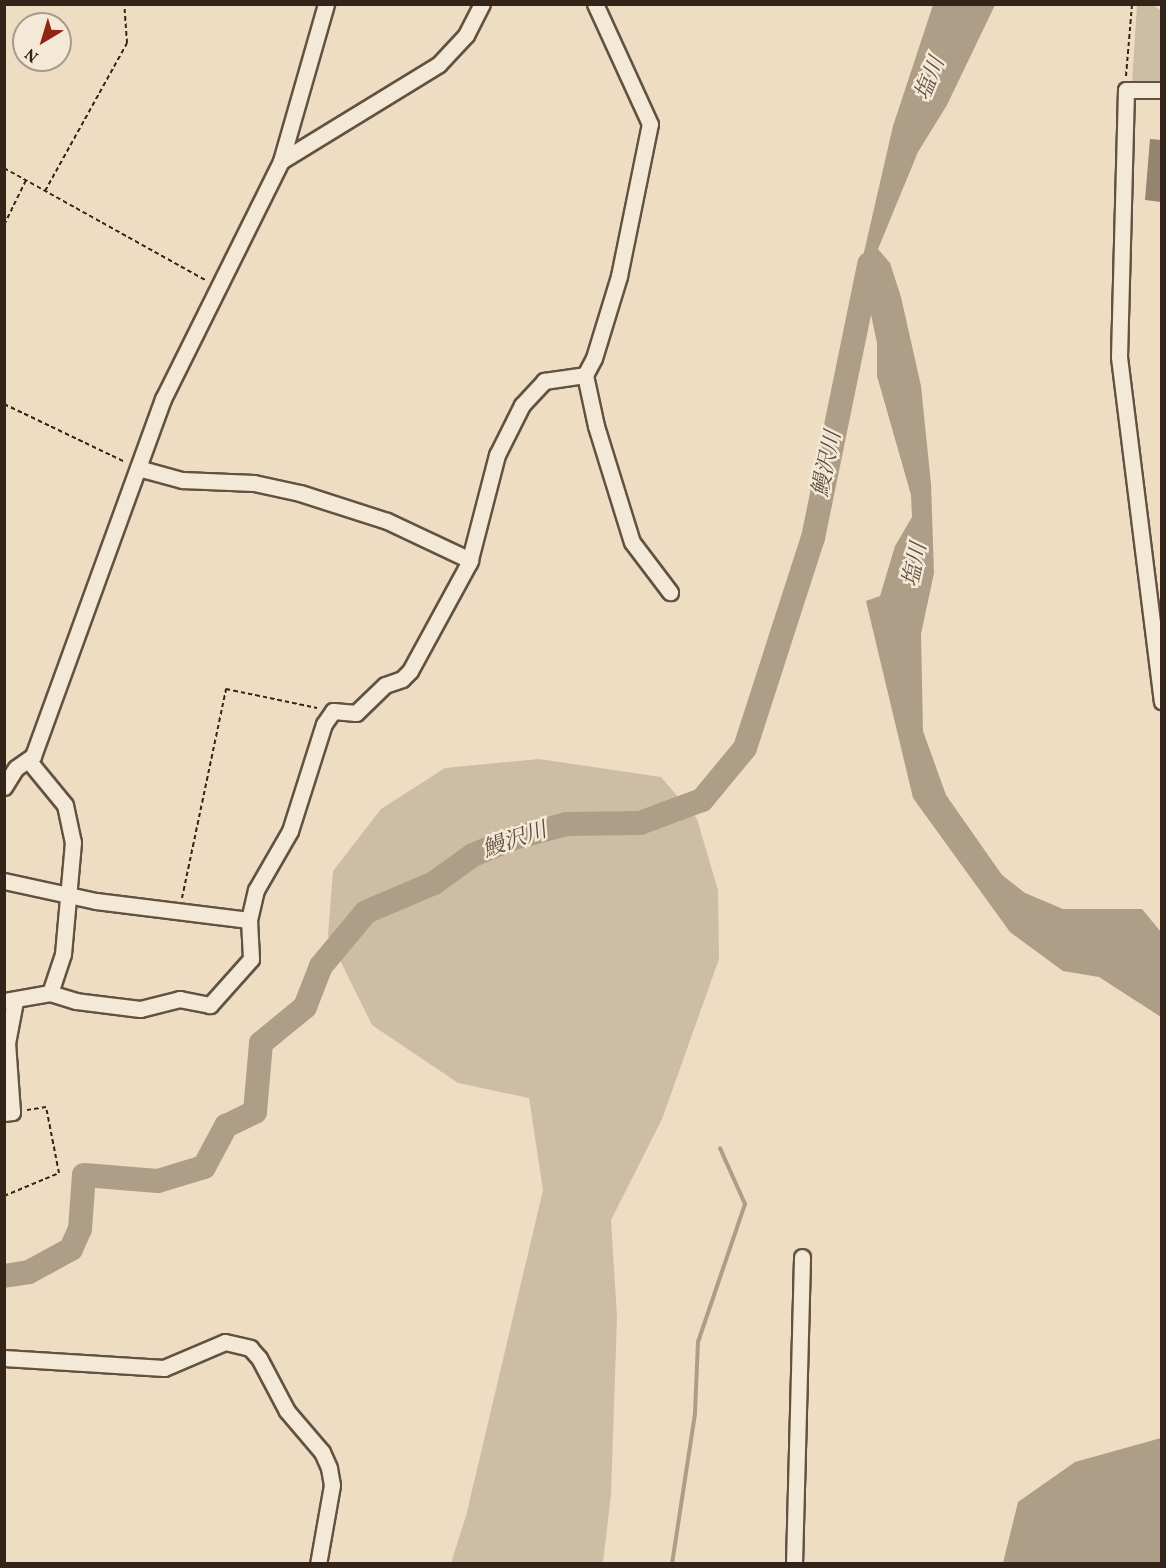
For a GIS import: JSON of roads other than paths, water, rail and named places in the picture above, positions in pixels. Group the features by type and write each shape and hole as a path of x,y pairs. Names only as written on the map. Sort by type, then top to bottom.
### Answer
{"street":[{"path":"4,787 51,708 163,399 281,161 326,4"},
{"path":"281,161 439,64 466,35 482,4"},
{"path":"595,4 650,124 619,276 585,375 602,448 632,542 670,592"},
{"path":"1161,90 1126,90 1119,357 1161,701"},
{"path":"8,1113 7,1043 10,1001 50,993 76,1001 140,1009 180,999 210,1005 251,959 249,921 256,890 290,831 316,746 333,711 356,713 385,685 402,679 410,670 470,560 497,455 522,405 544,381 585,375"},
{"path":"138,468 182,480 254,483 300,492 387,521 470,560"},
{"path":"16,765 65,805 73,842 63,954 50,993"},
{"path":"4,881 68,896 249,921"},
{"path":"794,1563 802,1257"},
{"path":"4,1358 164,1368 225,1342 250,1348 260,1358 287,1411 322,1452 329,1468 332,1485 318,1563"}],"water":[{"name":"塩川","path":"933,5 995,5 947,105 918,152 878,249 890,263 901,297 921,386 931,484 934,573 921,634 923,731 946,795 1002,875 1025,893 1063,909 1142,909 1161,932 1161,1017 1099,977 1063,971 1010,932 913,798 866,601 880,596 895,546 912,517 911,495 877,376 877,343 869,305 856,287 893,126"},
{"path":"1161,1438 1161,1563 1003,1563 1018,1502 1075,1462"}],"waterway":[{"name":"鰻沢川","path":"4,1276 29,1272 71,1249 80,1229 84,1175 158,1181 204,1167 226,1126 255,1112 261,1043 305,1007 321,966 366,912 434,883 473,855 514,838 567,824 640,823 702,800 745,748 813,538 869,264"},
{"path":"672,1564 695,1413 698,1342 745,1204 720,1148"}]}
